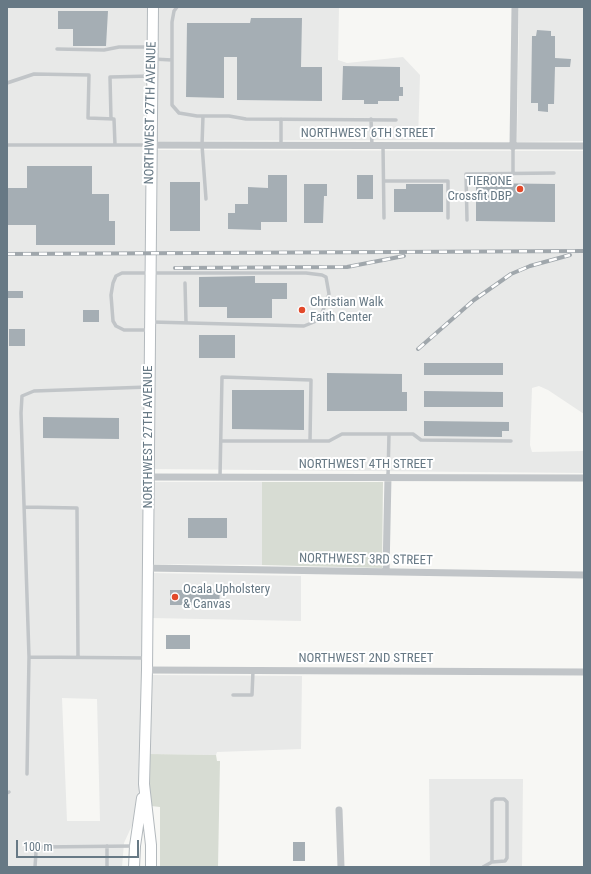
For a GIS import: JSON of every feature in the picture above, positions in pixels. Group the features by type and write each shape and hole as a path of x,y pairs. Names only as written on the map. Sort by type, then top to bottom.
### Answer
{"main road":[{"name":"NORTHWEST 27TH AVENUE","path":"151,867 151,844 144,784 147,670 152,7"},
{"path":"134,867 135,846 144,784"}],"street":[{"path":"512,147 515,7"},
{"name":"NORTHWEST 6TH STREET","path":"151,145 584,146"},
{"name":"NORTHWEST 4TH STREET","path":"148,477 584,478"},
{"path":"386,572 388,477"},
{"name":"NORTHWEST 3RD STREET","path":"147,568 584,575"},
{"name":"NORTHWEST 2ND STREET","path":"147,670 584,672"},
{"path":"339,810 341,867"}],"lane":[{"path":"177,7 174,11 172,22 172,105 179,112 203,116 281,120 396,120"},
{"path":"57,49 104,50 119,47 152,47"},
{"path":"152,59 172,60"},
{"path":"7,83 34,74 89,75 88,118 111,118"},
{"path":"115,145 114,122 111,118 110,77 152,76"},
{"path":"203,116 202,145 206,199"},
{"path":"371,119 372,146"},
{"path":"281,120 281,146"},
{"path":"7,145 151,145"},
{"path":"383,146 384,218"},
{"path":"512,147 512,174"},
{"path":"467,220 466,174 554,173"},
{"path":"384,181 448,181 448,218"},
{"path":"122,273 306,273 326,277 329,294 322,314 314,322 304,326 186,322 124,330 116,326 113,321 111,295 116,276 122,273"},
{"path":"185,283 186,322"},
{"path":"220,477 222,377 311,380 310,441"},
{"path":"27,774 29,657 21,413 22,396 34,391 149,387"},
{"path":"221,440 329,441 342,434 413,434 421,440 511,442"},
{"path":"388,477 389,434"},
{"path":"24,508 77,508 78,657"},
{"path":"29,657 147,658"},
{"path":"233,695 252,695 253,671"},
{"path":"483,867 492,862 506,861 507,858 506,802 504,799 495,799 492,802 492,862"},
{"path":"107,846 107,867"},
{"path":"35,867 36,852 42,847 135,846"}],"shaded area":[{"path":"7,7 148,7 143,670 140,784 134,821 124,843 122,867 7,867","holes":["62,698 97,699 100,821 67,821"]},
{"path":"157,7 339,7 338,60 347,63 403,57 420,75 418,140 155,141"},
{"path":"519,7 584,7 584,141 517,142"},
{"path":"155,150 584,151 584,414 548,390 539,386 532,388 530,445 532,452 584,451 584,473 153,469"},
{"path":"152,482 262,482 262,565 151,564"},
{"path":"262,482 383,482 382,568 262,565"},
{"path":"151,573 301,576 301,621 151,618"},
{"path":"151,675 302,676 301,749 217,752 216,755 149,754"},
{"path":"149,754 216,755 217,761 220,761 218,867 160,867 160,807 151,806 148,785"},
{"path":"429,779 523,779 522,867 430,867"}],"building":[{"path":"58,11 108,11 106,46 73,46 73,29 58,29"},
{"path":"251,18 302,18 301,67 322,67 322,101 237,100 237,57 224,57 224,98 186,97 187,23 250,23"},
{"path":"537,30 551,31 551,36 555,36 555,58 571,59 570,67 555,67 554,104 548,104 548,112 538,111 538,103 531,103 532,36 536,36"},
{"path":"343,66 400,67 400,87 403,87 403,96 399,96 399,101 378,101 378,104 364,104 364,100 342,100"},
{"path":"27,166 92,166 92,194 109,194 109,221 115,221 115,245 36,245 36,225 7,225 7,188 27,188"},
{"path":"268,175 287,175 287,222 261,222 261,230 228,229 228,213 235,213 235,204 248,204 248,187 268,188"},
{"path":"357,175 373,175 373,199 357,199"},
{"path":"170,182 200,182 200,231 170,231"},
{"path":"476,183 555,184 555,222 476,221"},
{"path":"304,184 327,184 327,196 324,196 323,223 304,223"},
{"path":"406,184 443,184 443,212 394,212 394,189 406,189"},
{"path":"255,276 255,283 287,283 287,299 272,299 272,318 227,318 227,307 199,307 199,277"},
{"path":"7,291 23,291 23,298 7,298"},
{"path":"83,310 99,310 99,322 83,322"},
{"path":"9,329 25,329 25,346 9,346"},
{"path":"199,335 235,335 235,358 199,358"},
{"path":"424,363 503,363 503,375 424,375"},
{"path":"327,373 402,374 402,392 407,392 407,411 327,411"},
{"path":"232,390 304,390 304,430 232,429"},
{"path":"424,391 503,392 503,407 424,407"},
{"path":"43,417 119,418 119,439 43,438"},
{"path":"424,421 509,422 509,431 502,431 502,437 424,436"},
{"path":"188,518 227,518 227,538 188,538"},
{"path":"170,590 220,590 219,605 170,605"},
{"path":"166,635 190,635 190,649 166,649"},
{"path":"293,842 305,842 305,861 293,861"}],"railway":[{"path":"7,254 584,251"},
{"path":"418,349 474,300 511,274 530,266 570,255"},
{"path":"175,268 347,267 404,256"}],"place":[{"name":"TIERONE Crossfit DBP","path":"520,189"},
{"name":"Christian Walk Faith Center","path":"302,310"},
{"name":"Ocala Upholstery & Canvas","path":"175,597"}]}
